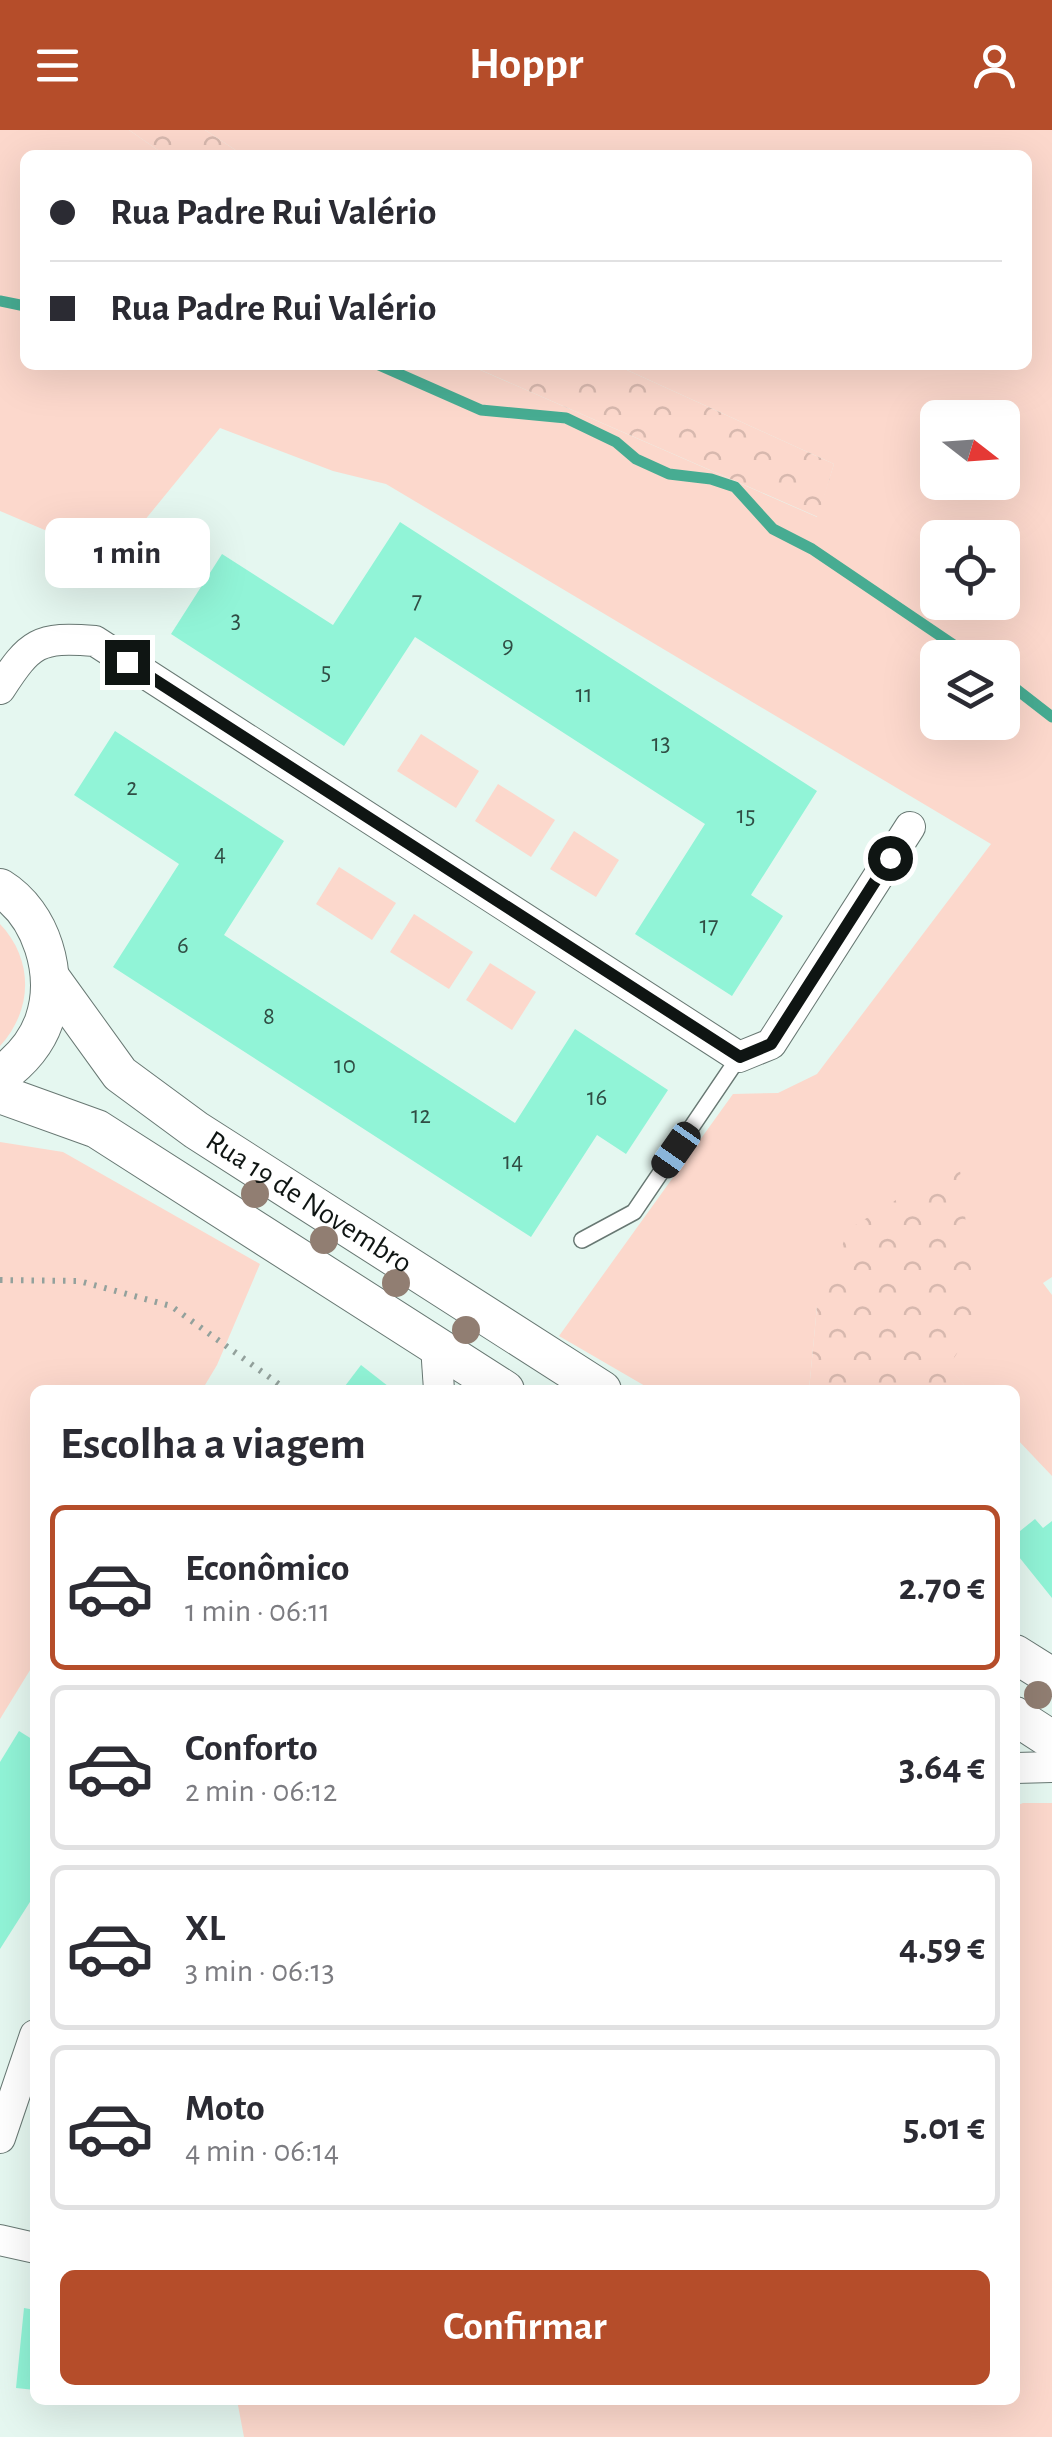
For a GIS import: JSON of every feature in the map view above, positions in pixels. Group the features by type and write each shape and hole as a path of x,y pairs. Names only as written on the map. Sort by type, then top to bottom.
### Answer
{"street":[{"path":"0,689 24,652 59,638 94,641 740,1057 771,1044 910,828"},
{"name":"Rua 19 de Novembro","path":"0,888 13,896 40,932 50,977 44,1022 20,1061 0,1076"},
{"name":"Rua 19 de Novembro","path":"50,977 120,1074 196,1130 594,1385"},
{"name":"Rua 19 de Novembro","path":"0,1094 97,1129 498,1385"},
{"path":"436,1346 439,1385"},
{"path":"1020,1657 1052,1678"},
{"path":"1020,1719 1052,1740"},
{"path":"1020,1768 1052,1767"},
{"path":"0,2138 30,2050"},
{"path":"0,2240 30,2247"}],"lane":[{"path":"582,1240 634,1212 740,1057"}],"path":[{"path":"0,1280 80,1282 171,1306 280,1385"}],"green space":[{"path":"0,130 129,130 158,150 20,150 20,370 480,370 817,517 834,464 627,370 1032,370 1032,150 235,150 205,130 1052,130 1052,1277 1043,1283 1052,1295 1052,1476 1020,1442 1020,1385 964,1385 947,1367 817,1306 809,1385 643,1385 559,1336 733,1094 778,1093 817,1074 991,844 386,484 333,471 220,428 113,559 0,511"},
{"path":"129,130 205,130 235,150 158,150"},
{"path":"480,370 627,370 834,464 818,517"},
{"path":"421,734 479,771 456,808 397,771"},
{"path":"498,784 555,820 531,857 475,821"},
{"path":"574,831 619,860 596,897 550,869"},
{"path":"339,867 396,903 372,940 316,904"},
{"path":"414,914 473,952 449,989 390,952"},
{"path":"0,924 19,953 25,985 19,1017 0,1046"},
{"path":"490,963 536,992 512,1030 466,1000"},
{"path":"0,1142 63,1152 260,1264 205,1385 30,1385 30,1670 0,1719"},
{"path":"959,1161 977,1323 948,1367 964,1385 809,1385 817,1306 849,1229"},
{"path":"1052,1803 1052,2437 244,2437 238,2405 1020,2405 1020,1804"}],"building":[{"path":"400,522 817,791 751,895 783,916 732,996 635,934 705,824 415,637 344,746 171,634 222,554 333,625"},
{"path":"115,731 284,841 224,935 515,1123 575,1029 668,1090 626,1154 597,1135 531,1237 113,967 179,864 74,795"},
{"path":"361,1365 387,1385 346,1385"},
{"path":"1035,1519 1043,1528 1052,1521 1052,1598 1020,1558 1020,1531"},
{"path":"19,1731 30,1738 30,1902 0,1949 0,1762"},
{"path":"24,2308 30,2309 30,2389 16,2388"}],"waterway":[{"path":"0,301 20,305"},
{"path":"390,370 481,410 566,418 669,474 711,479 735,487 773,529 812,549 946,640"},
{"path":"1020,692 1052,717"}],"route":[{"path":"127,662 740,1057 771,1044 890,858"}]}
